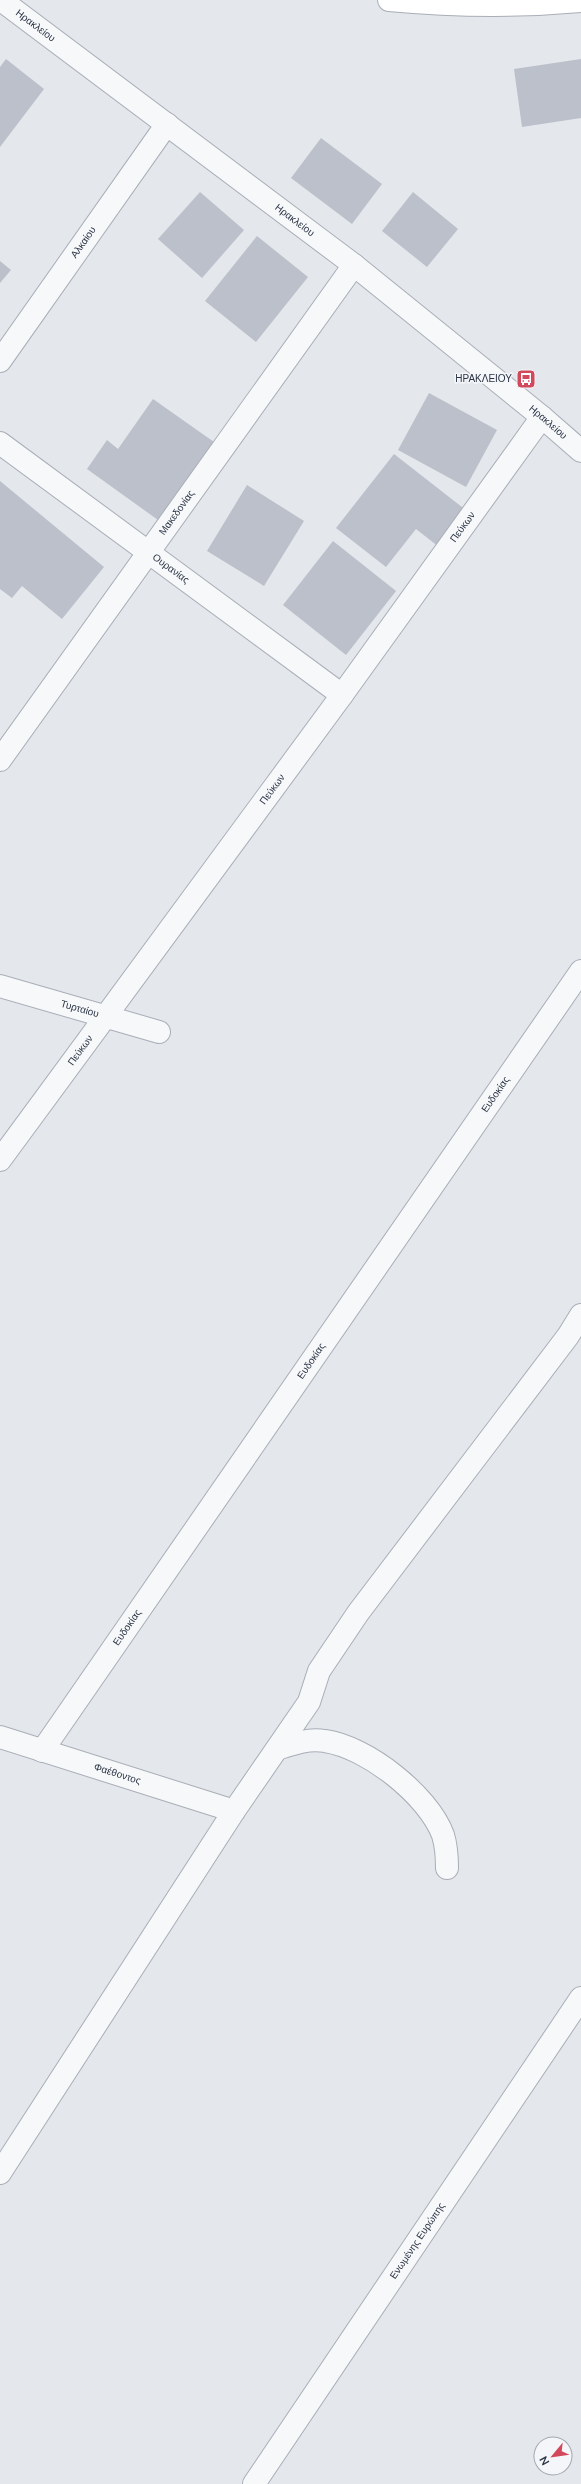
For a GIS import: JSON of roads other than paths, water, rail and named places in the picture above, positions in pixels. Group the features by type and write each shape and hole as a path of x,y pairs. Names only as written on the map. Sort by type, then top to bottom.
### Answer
{"street":[{"name":"Ηρακλείου","path":"1,0 354,264 542,417 581,451"},
{"path":"389,0 455,6 534,5 581,1"},
{"name":"Αλκαίου","path":"0,361 167,124"},
{"name":"Μακεδονίας","path":"0,760 354,264"},
{"name":"Πεύκων","path":"0,1160 105,1015 342,695 542,417"},
{"name":"Ουρανίας","path":"0,443 342,695"},
{"name":"Ευδοκίας","path":"42,1751 581,971"},
{"name":"Τυρταίου","path":"0,986 105,1015 159,1032"},
{"path":"0,2173 234,1811 309,1702 319,1671 358,1613 563,1342 581,1315"},
{"name":"Φαέθοντος","path":"0,1738 234,1811"},
{"path":"277,1749 303,1741 324,1740 347,1746 369,1758 393,1775 421,1802 435,1820 443,1836 447,1868"},
{"name":"Ενωμένης Ευρώπης","path":"254,2484 581,1998"}],"place":[{"name":"ΗΡΑΚΛΕΙΟΥ","path":"526,379"}]}
